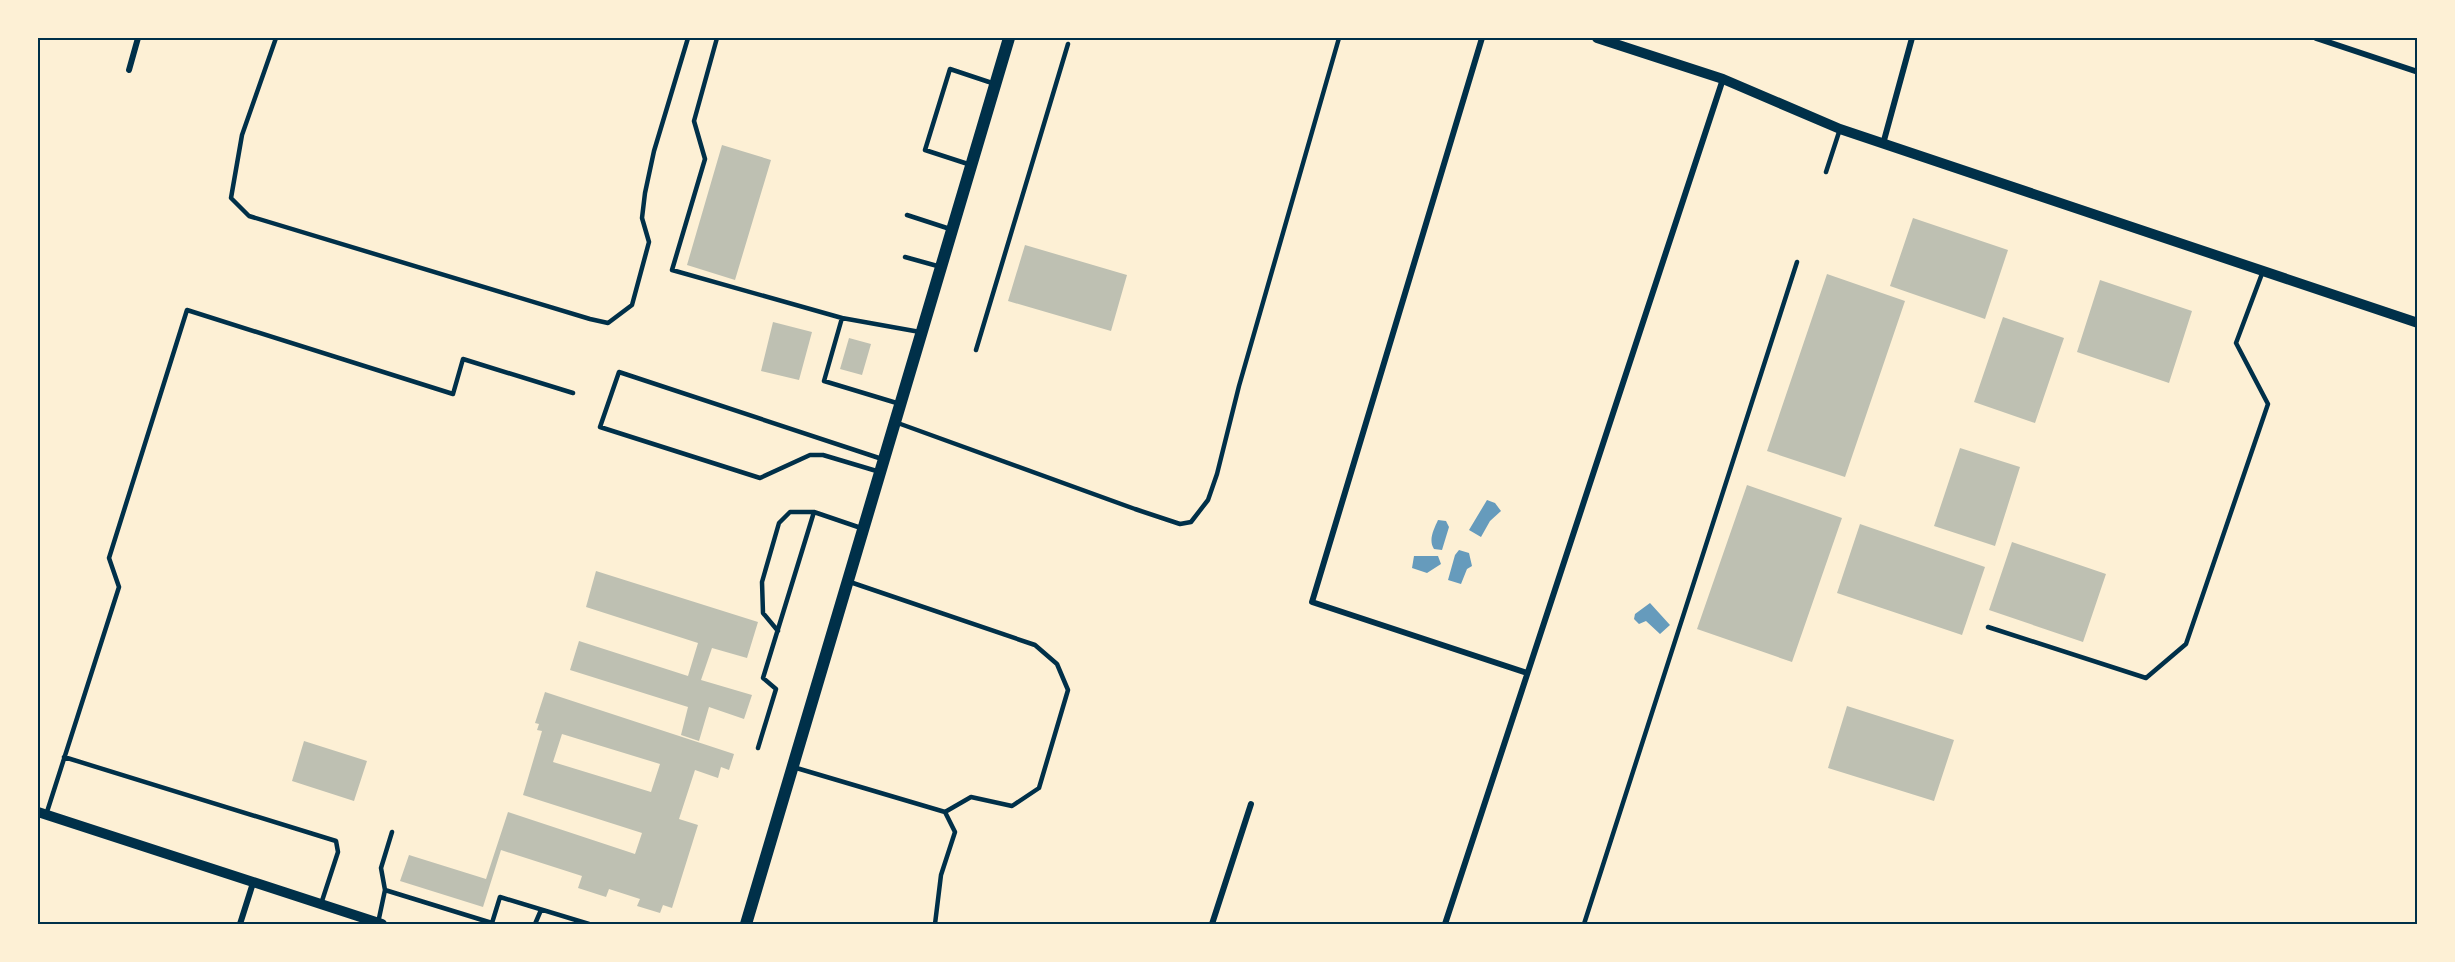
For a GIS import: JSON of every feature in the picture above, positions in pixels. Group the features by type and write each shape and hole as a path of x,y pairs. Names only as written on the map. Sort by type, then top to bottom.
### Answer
{"main road":[{"path":"746,924 1009,38"}],"street":[{"path":"129,70 138,38"},
{"path":"1482,38 1312,602 1527,673"},
{"path":"1597,38 1723,79 1840,129 1883,144 2418,323"},
{"path":"1883,144 1912,38"},
{"path":"2316,38 2418,72"},
{"path":"1445,924 1723,79"},
{"path":"1212,924 1251,804"},
{"path":"42,814 380,924"},
{"path":"240,924 254,883"}],"lane":[{"path":"276,38 242,135 231,198 249,216 608,323 632,305 649,242 642,218 654,151 688,38"},
{"path":"717,38 694,121 705,159 672,270 842,318 921,333"},
{"path":"895,422 1135,509 1180,524 1191,522 1208,500 1217,474 1239,386 1339,38"},
{"path":"976,350 1068,45"},
{"path":"971,165 925,150 950,69 995,84"},
{"path":"1826,172 1840,129"},
{"path":"907,215 952,230"},
{"path":"905,256 941,267"},
{"path":"1584,924 1797,262"},
{"path":"1988,627 2146,678 2186,644 2268,404 2236,343 2263,271"},
{"path":"42,814 64,757 119,587 108,558 187,310 453,394 463,359 573,393"},
{"path":"842,318 824,381 900,404"},
{"path":"619,372 882,465 810,455 760,478 600,427 619,372"},
{"path":"778,631 764,613 762,582 779,523 790,512 814,512 863,529"},
{"path":"758,748 776,689 763,678 814,512"},
{"path":"848,581 1035,645 1057,664 1068,690 1040,788 1012,806 971,797 945,812"},
{"path":"64,757 336,841 338,852 321,904"},
{"path":"793,766 945,812 955,831 941,876 935,924"},
{"path":"380,924 385,890 381,868 392,832"},
{"path":"385,890 492,923 501,897 589,924"},
{"path":"535,924 541,910"}],"water":[{"path":"1487,500 1495,503 1501,511 1490,521 1481,537 1469,530"},
{"path":"1438,520 1446,521 1449,527 1442,550 1434,549 1432,546 1432,534"},
{"path":"1459,550 1469,553 1472,566 1467,569 1461,584 1448,580 1455,555"},
{"path":"1414,556 1438,556 1441,564 1427,573 1412,568"},
{"path":"1650,603 1670,625 1660,634 1646,621 1639,624 1634,619 1635,614"}],"building":[{"path":"722,145 771,160 735,280 687,265"},
{"path":"1913,218 2008,250 1985,319 1890,286"},
{"path":"1025,245 1127,275 1111,331 1008,301"},
{"path":"1827,274 1905,301 1845,477 1767,451"},
{"path":"2100,280 2192,311 2169,383 2077,352"},
{"path":"2003,317 2064,338 2035,423 1974,402"},
{"path":"773,322 812,332 799,380 761,371"},
{"path":"849,338 871,344 862,375 840,369"},
{"path":"1960,448 2020,467 1995,546 1934,526"},
{"path":"1747,485 1842,518 1792,662 1697,629"},
{"path":"1860,524 1985,567 1962,635 1837,593"},
{"path":"2012,542 2106,574 2083,642 1989,610"},
{"path":"596,571 758,622 747,658 712,648 701,680 752,695 744,719 709,707 699,741 681,735 688,707 570,670 579,641 688,676 698,643 586,607"},
{"path":"545,692 734,754 729,770 721,767 718,778 695,770 679,819 698,825 672,908 663,905 660,913 637,906 640,899 609,889 606,897 578,888 582,876 501,850 483,907 400,881 409,855 486,879 508,812 635,854 642,833 523,795 542,731 537,730 539,724 535,723","holes":["562,734 660,764 651,792 553,762"]},
{"path":"1847,706 1954,740 1934,801 1828,768"},
{"path":"304,741 367,761 354,801 292,781"}]}
